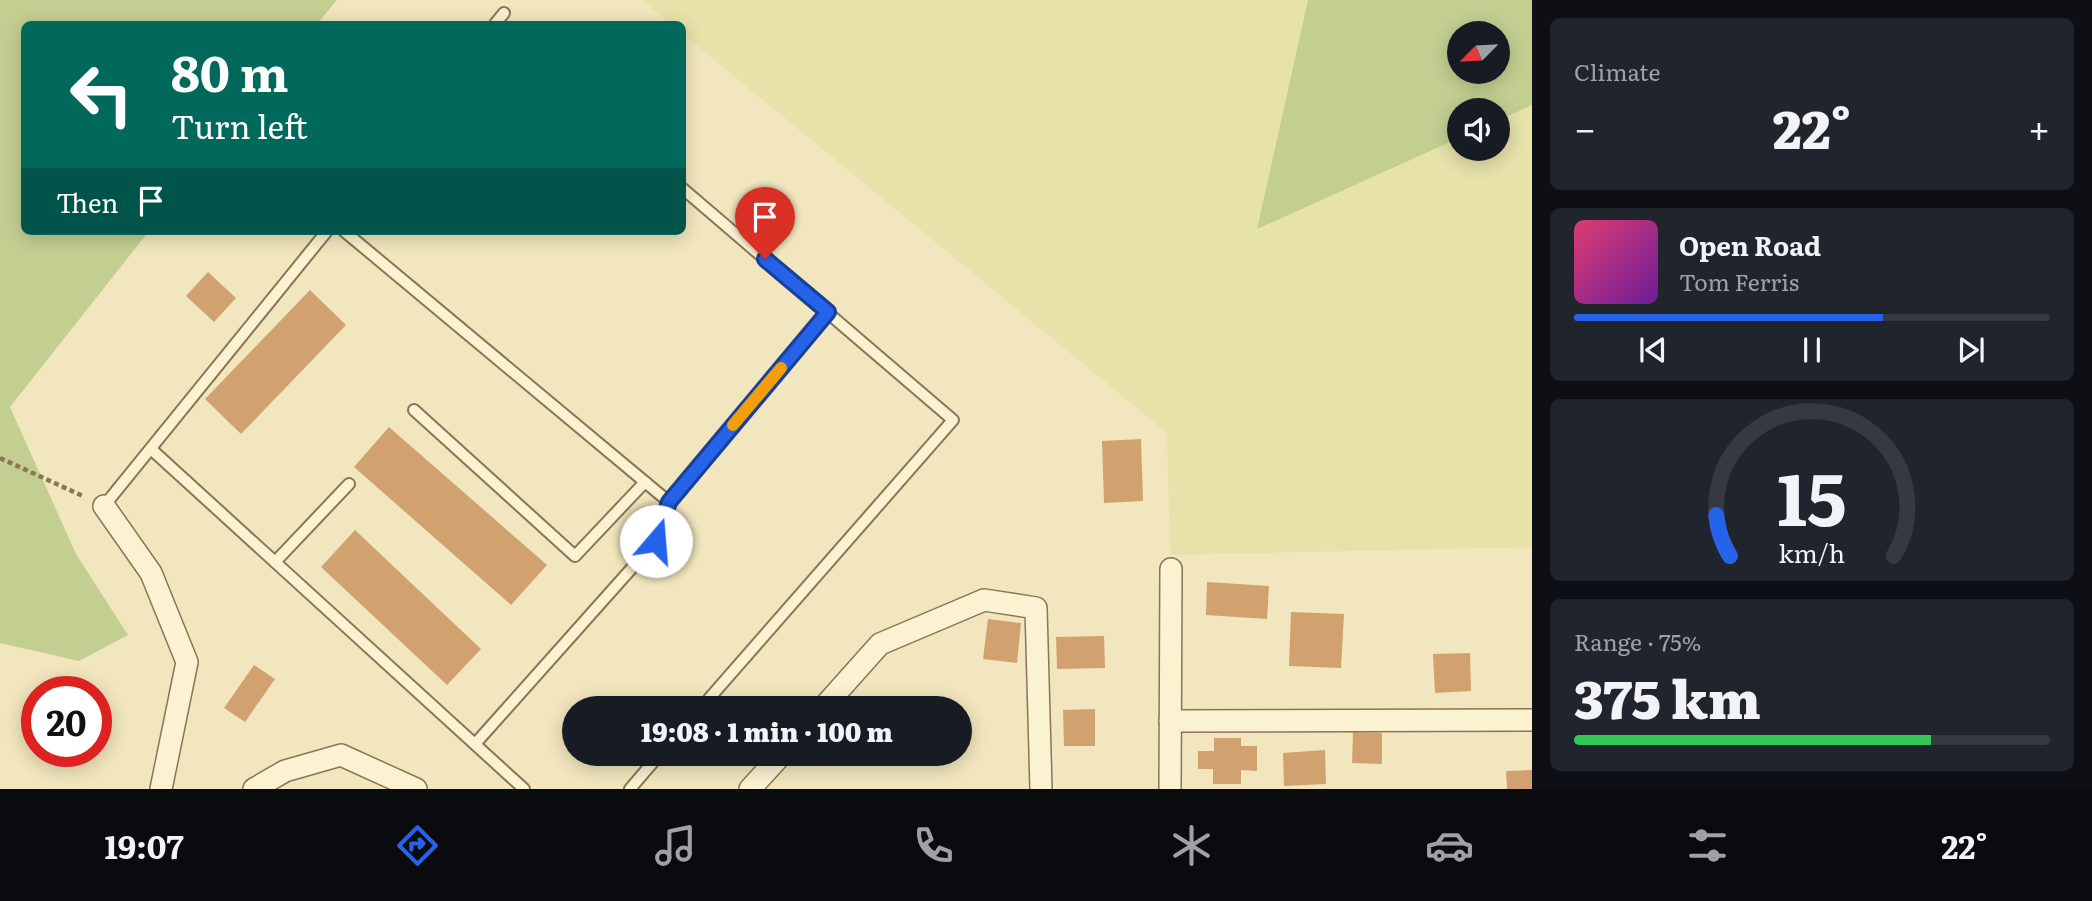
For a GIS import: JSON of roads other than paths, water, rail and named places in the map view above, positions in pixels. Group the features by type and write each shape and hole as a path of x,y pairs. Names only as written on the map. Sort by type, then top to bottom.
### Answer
{"street":[{"path":"104,506 151,573 187,662 161,789"},
{"path":"1170,789 1171,569"},
{"path":"834,696 880,644 984,600 1037,608 1041,789"},
{"path":"1170,721 1532,720"},
{"path":"254,789 285,771 341,755 416,789"},
{"path":"750,789 771,766"}],"lane":[{"path":"498,21 505,13"},
{"path":"686,191 953,420 711,696"},
{"path":"104,506 324,235"},
{"path":"349,235 669,502"},
{"path":"475,744 656,541 669,502 828,312"},
{"path":"414,410 575,556 645,482"},
{"path":"151,449 524,789"},
{"path":"275,562 349,484"},
{"path":"630,789 650,766"}]}
